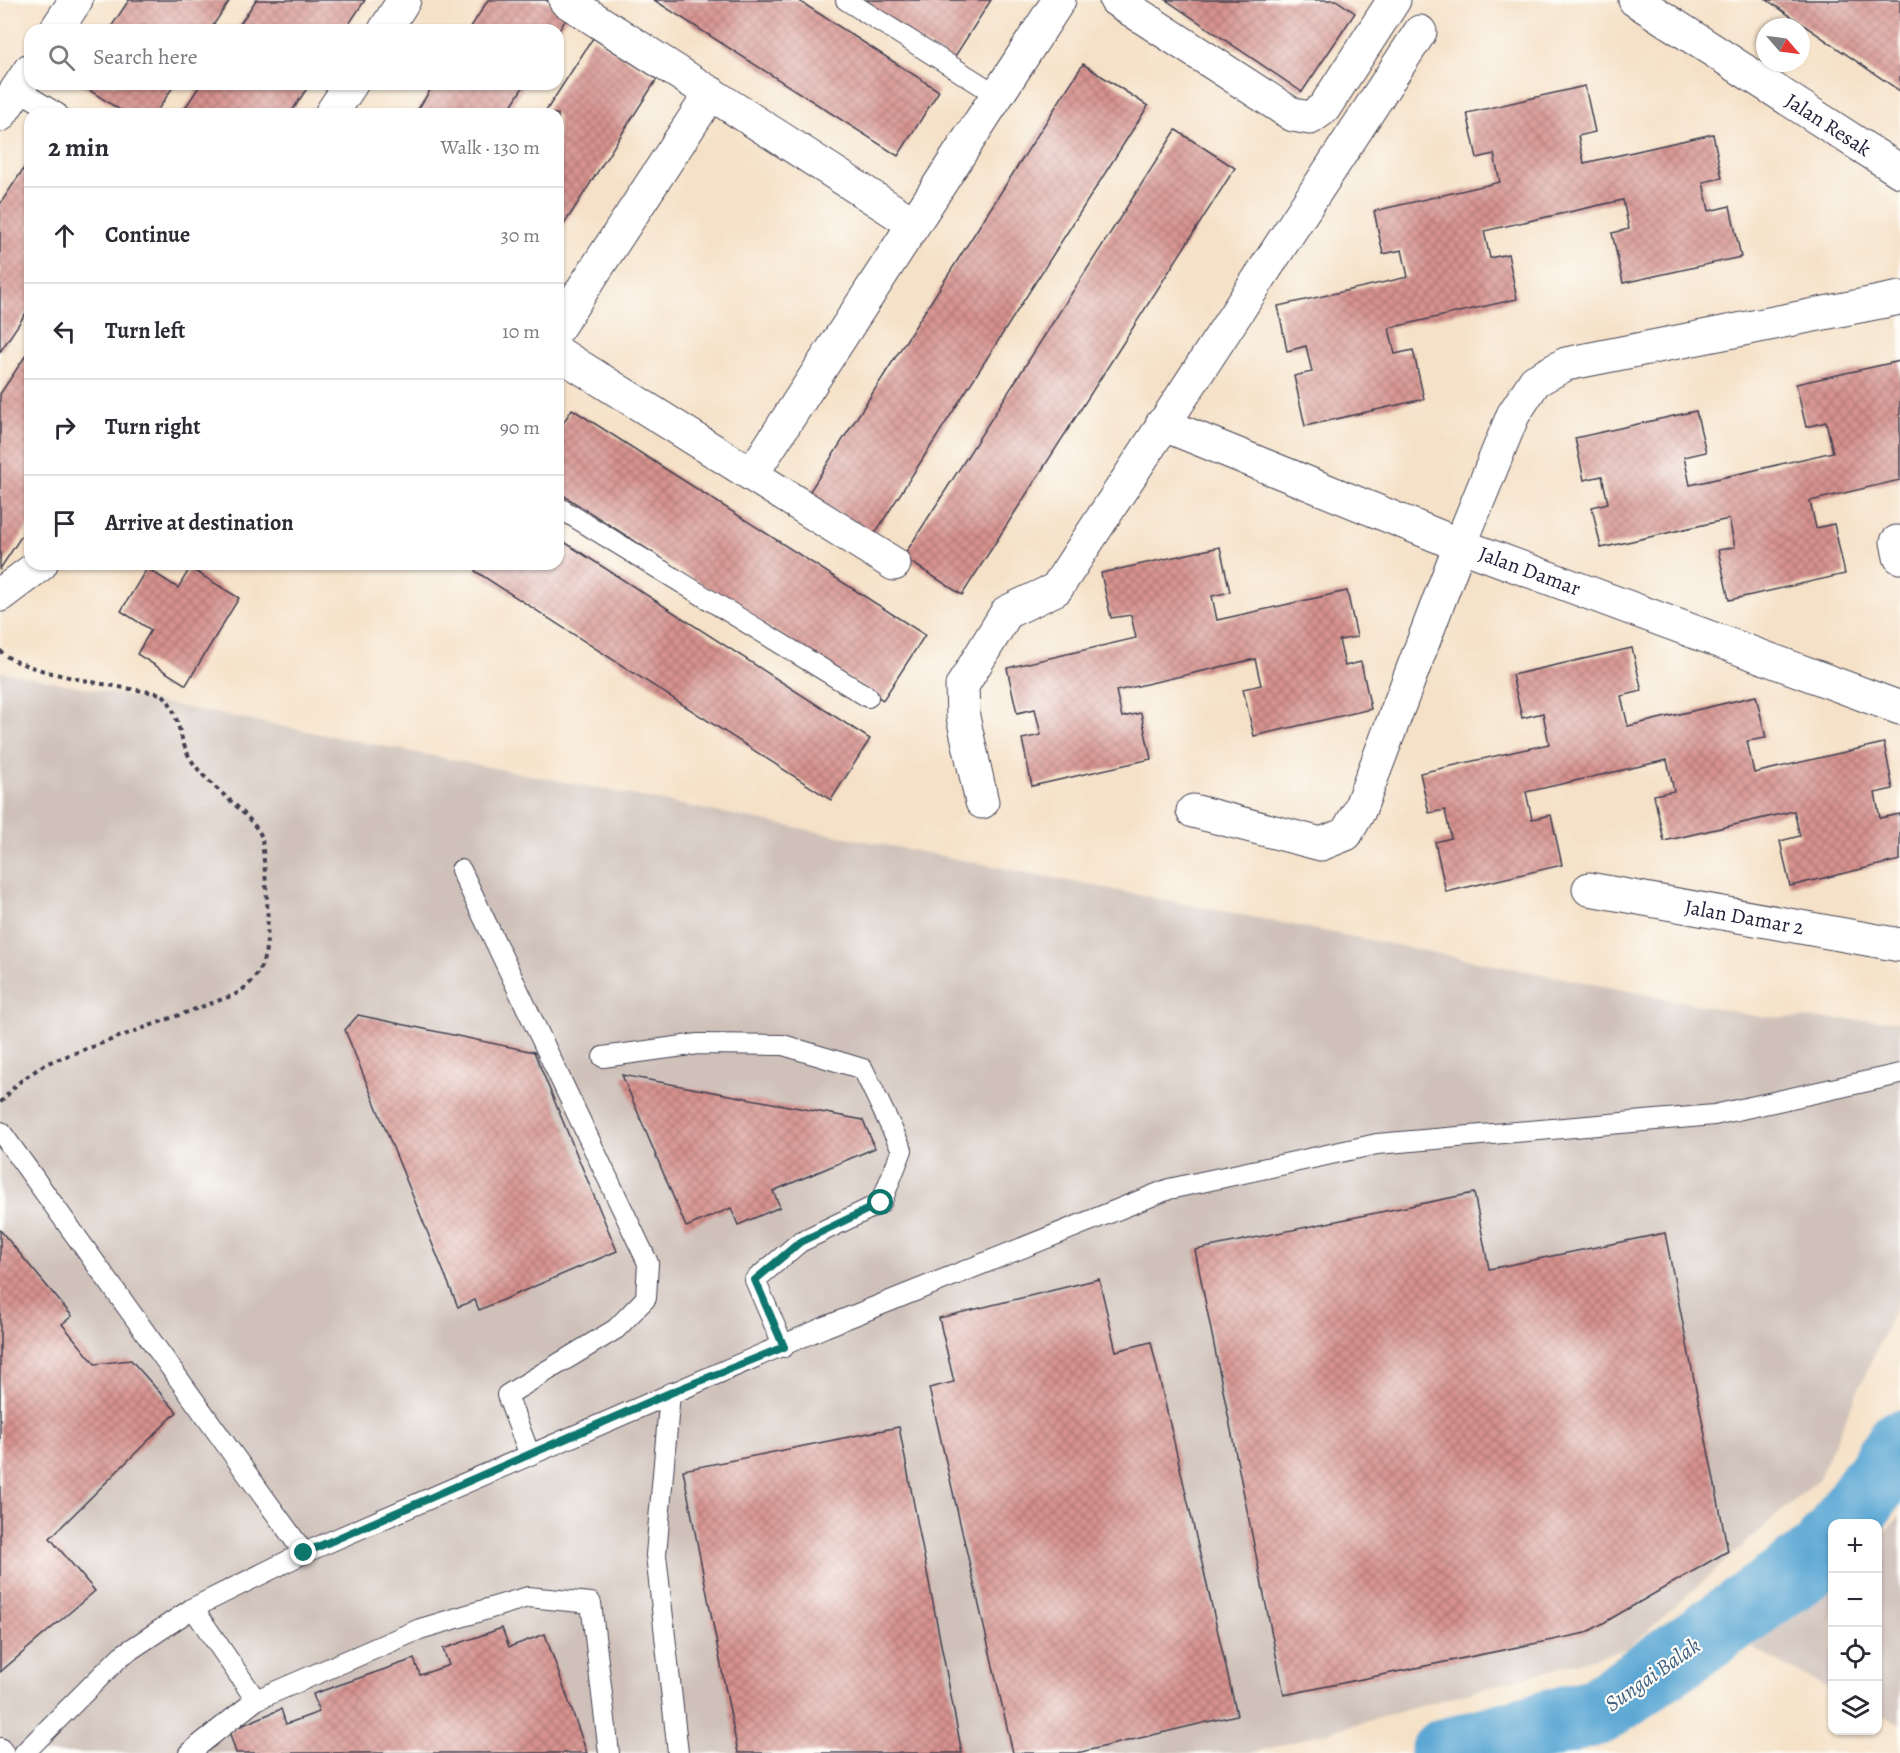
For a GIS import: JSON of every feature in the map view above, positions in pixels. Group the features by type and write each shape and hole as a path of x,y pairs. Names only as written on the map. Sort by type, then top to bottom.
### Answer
{"street":[{"path":"60,24 76,0"},
{"path":"389,24 404,0"},
{"path":"565,0 914,224"},
{"path":"752,474 1059,0"},
{"path":"1116,0 1293,115 1310,118 1324,108 1394,0"},
{"name":"Jalan Resak","path":"1654,5 1900,171"},
{"path":"982,802 963,717 962,686 1007,612 1056,589 1420,32"},
{"path":"335,108 347,90"},
{"path":"564,318 711,93"},
{"path":"1193,811 1321,844 1346,834 1359,811 1460,545 1513,416 1535,381 1566,364 1900,298"},
{"path":"564,357 894,564"},
{"name":"Jalan Damar","path":"1162,424 1460,545 1900,708"},
{"path":"0,595 33,570"},
{"name":"Jalan Damar 2","path":"1589,889 1900,945"}],"lane":[{"path":"846,0 997,95"},
{"path":"16,91 47,108"},
{"path":"564,511 868,698"},
{"path":"461,870 648,1263 646,1298 616,1329 507,1395 529,1453"},
{"path":"603,1057 698,1044 783,1045 863,1069 902,1150 881,1203 800,1242 755,1280 784,1347"},
{"path":"24,1753 121,1656 193,1608 304,1553 529,1453 784,1347 835,1323 1169,1188 1377,1144 1714,1115 1900,1074"},
{"path":"1,1132 304,1553"},
{"path":"670,1393 657,1555 678,1753"},
{"path":"189,1753 256,1700 420,1629 528,1597 591,1603 609,1753"},
{"path":"193,1608 256,1700"},
{"path":"0,1748 4,1753"}],"path":[{"path":"0,650 15,661 38,670 162,694 166,698 171,705 180,740 191,759 212,785 254,824 262,837 267,937 264,960 249,986 234,995 45,1064 18,1083 0,1102"}],"shaded area":[{"path":"0,671 1761,1017 1900,1021 1900,1297 1819,1478 1628,1648 1253,1753 0,1753"},
{"path":"1900,1517 1900,1724 1882,1715 1882,1533"},
{"path":"1828,1580 1828,1688 1752,1648"}],"building":[{"path":"129,0 230,0 214,24 113,24"},
{"path":"256,0 365,0 349,24 240,24"},
{"path":"488,0 546,0 569,15 563,24 473,24"},
{"path":"654,0 798,0 939,91 898,156"},
{"path":"856,0 991,0 952,61"},
{"path":"1166,0 1336,0 1355,13 1302,92"},
{"path":"1767,0 1900,0 1900,91 1810,29 1810,18 1793,18"},
{"path":"593,38 657,79 564,225 564,108 548,108 559,90 564,90 564,83"},
{"path":"1083,64 1148,106 874,535 808,494"},
{"path":"1585,86 1595,132 1578,136 1584,163 1713,134 1722,178 1703,182 1709,211 1730,206 1741,257 1623,283 1612,233 1629,229 1623,200 1484,231 1490,258 1508,254 1517,299 1389,328 1395,354 1413,350 1424,399 1305,426 1294,376 1312,372 1306,346 1287,351 1278,306 1408,277 1402,250 1383,254 1374,211 1500,182 1494,154 1477,158 1467,113"},
{"path":"89,90 171,90 159,108 117,108"},
{"path":"197,90 306,90 294,108 185,108"},
{"path":"430,90 521,90 510,108 419,108"},
{"path":"1176,130 1235,168 962,595 903,557"},
{"path":"24,168 24,316 0,352 0,204"},
{"path":"24,358 24,532 0,569 0,394"},
{"path":"1900,361 1900,480 1810,501 1816,528 1834,524 1845,574 1729,600 1718,550 1735,547 1729,519 1601,548 1592,507 1608,503 1602,476 1584,480 1575,438 1696,411 1706,452 1684,457 1690,485 1833,452 1826,422 1806,427 1796,384"},
{"path":"572,409 925,635 883,700 564,496 564,422"},
{"path":"564,542 870,739 831,800 475,571 564,570"},
{"path":"1220,547 1230,592 1212,596 1217,620 1347,591 1357,637 1339,640 1345,666 1361,662 1371,709 1254,736 1243,689 1261,685 1255,659 1116,691 1122,717 1141,713 1151,759 1032,786 1022,739 1041,735 1035,709 1017,713 1007,668 1136,638 1131,615 1111,618 1101,573"},
{"path":"146,570 150,570 178,588 189,570 193,570 239,598 186,685 137,654 151,630 121,611"},
{"path":"1632,648 1642,691 1621,696 1628,726 1756,696 1766,738 1747,741 1754,773 1884,743 1893,789 1875,793 1880,818 1900,814 1900,860 1790,886 1780,841 1800,836 1794,811 1664,841 1654,795 1674,791 1667,760 1526,792 1532,819 1551,815 1562,865 1446,892 1435,842 1451,838 1445,810 1429,813 1420,773 1549,744 1543,713 1522,718 1512,675"},
{"path":"358,1015 534,1052 617,1251 479,1310 475,1300 458,1307 345,1030"},
{"path":"622,1075 863,1120 875,1148 773,1191 780,1207 738,1225 731,1208 686,1227"},
{"path":"1474,1193 1489,1269 1665,1233 1728,1551 1586,1633 1284,1695 1195,1250"},
{"path":"0,1230 72,1316 62,1324 95,1364 131,1360 177,1412 50,1538 95,1591 0,1672"},
{"path":"1099,1279 1116,1351 1151,1342 1237,1715 1077,1753 1013,1753 929,1388 954,1382 939,1318"},
{"path":"899,1427 962,1753 738,1753 683,1470"},
{"path":"502,1628 509,1647 545,1634 587,1753 236,1753 229,1731 281,1709 286,1724 319,1712 313,1694 414,1659 420,1675 449,1665 443,1649"}],"waterway":[{"name":"Sungai Balak","path":"1848,1519 1900,1444"},
{"name":"Sungai Balak","path":"1444,1753 1598,1711 1824,1554 1828,1548"}],"route":[{"path":"304,1553 529,1453 784,1347 755,1280 800,1242 881,1203"}]}
